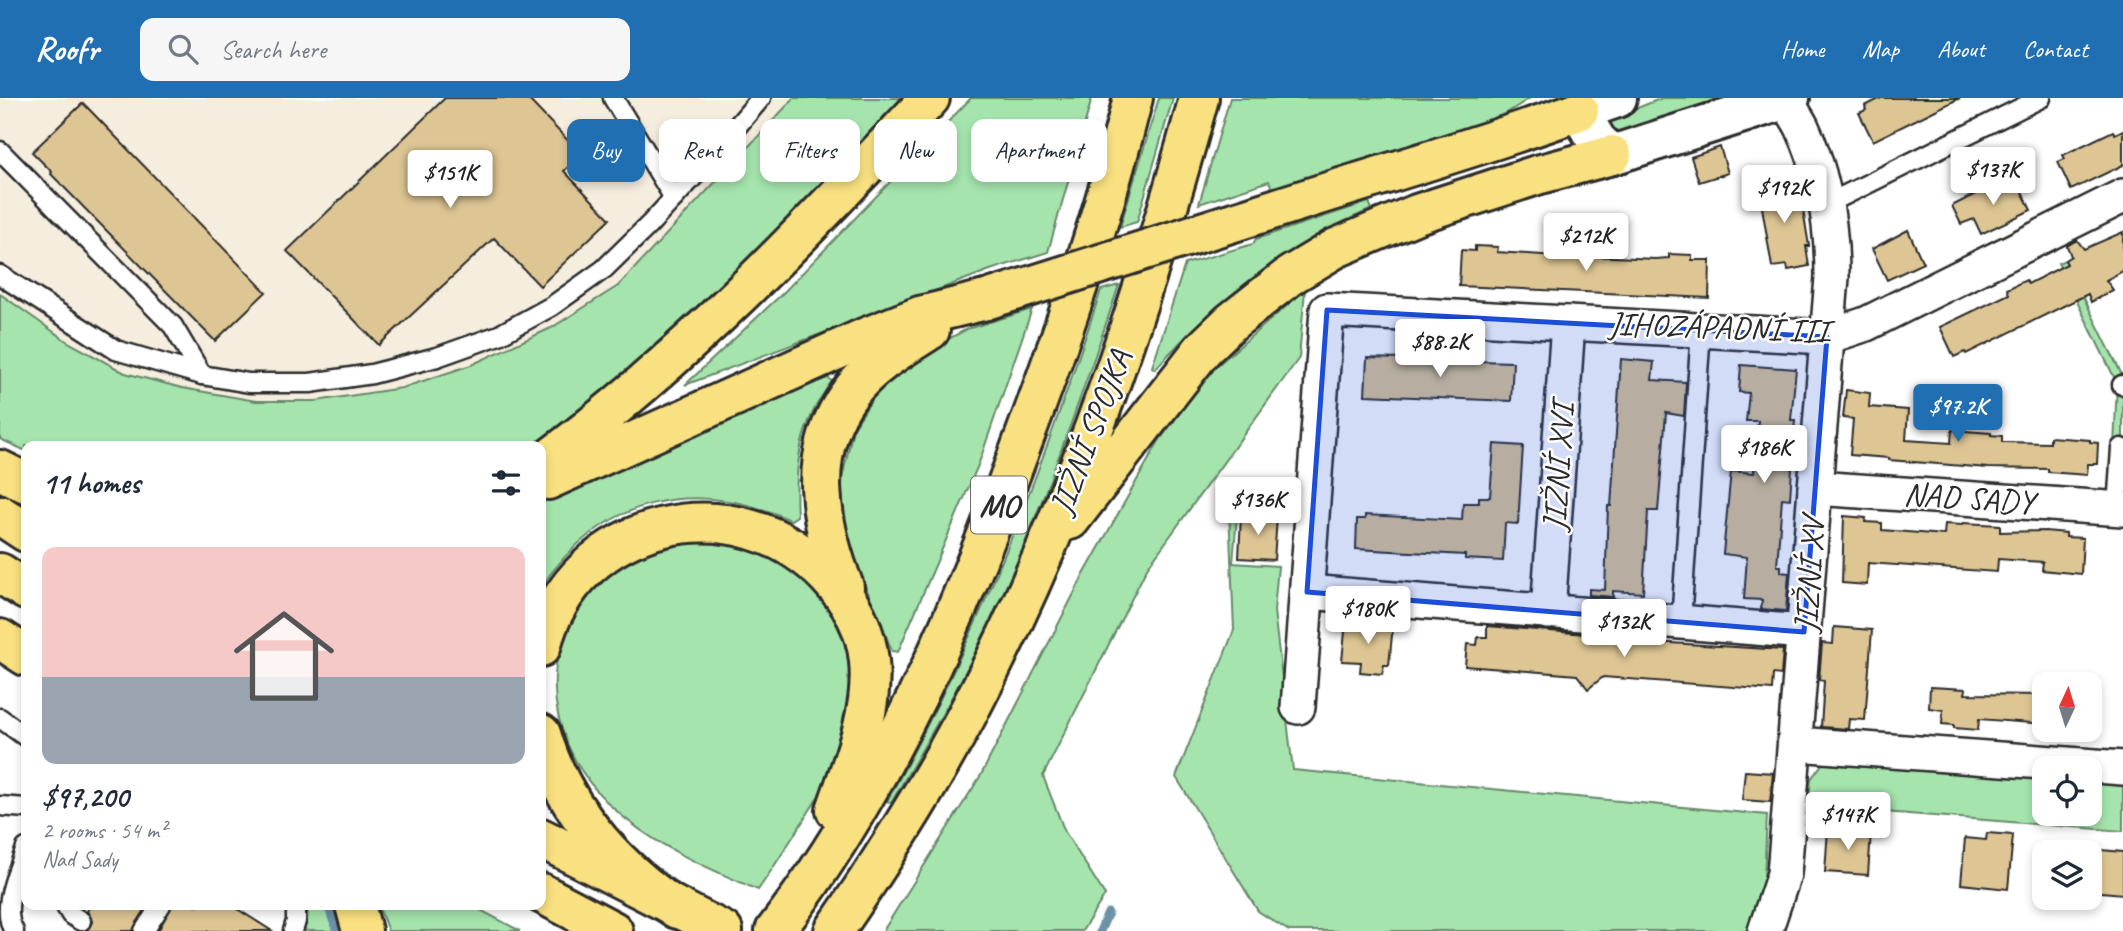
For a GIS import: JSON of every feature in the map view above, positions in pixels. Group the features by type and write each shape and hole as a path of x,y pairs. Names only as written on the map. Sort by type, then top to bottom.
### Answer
{"highway":[{"path":"546,461 590,429 708,327 930,98"},
{"name":"JIŽNÍ SPOJKA","path":"775,931 808,888 865,793 905,719 972,571 1022,445 1073,300 1133,98"},
{"name":"JIŽNÍ SPOJKA","path":"834,931 892,845 937,770 1005,638 1072,483 1131,326 1171,200 1199,98"},
{"path":"1537,175 1560,153 1575,126 1581,105"},
{"path":"546,481 864,338 920,316 986,300 1506,137 1581,105"},
{"path":"1039,560 1180,376 1203,349 1267,292 1314,260 1376,230 1537,175 1612,155"},
{"path":"808,888 850,768 869,696 869,659 865,639 832,556 821,510 821,461 825,440 833,419 851,392 890,356 947,319 986,300"},
{"path":"0,470 21,480"},
{"path":"0,515 21,529"},
{"path":"546,635 559,604 581,575 598,560 651,529 698,521 724,523 767,534 803,553 836,584 851,606"},
{"path":"0,573 21,587"},
{"path":"0,639 21,653"},
{"path":"546,747 558,779 588,826 628,872 677,909"},
{"path":"546,841 723,931"},
{"path":"546,896 613,931"},
{"path":"356,910 362,931"}],"street":[{"path":"1617,98 1581,105 1597,141 1612,155 1787,99"},
{"name":"JIŽNÍ XV","path":"1765,931 1784,874 1832,277 1832,243 1827,204 1802,127 1787,99"},
{"name":"JIHOZÁPADNÍ III","path":"1307,592 1327,310 1827,337 1866,324 2123,196"},
{"name":"JIŽNÍ XVI","path":"1548,612 1568,323"},
{"name":"NAD SADY","path":"1815,488 2120,509"},
{"path":"1298,707 1307,592 1804,632"},
{"path":"1796,744 2123,768"}],"lane":[{"path":"613,98 674,198"},
{"path":"0,275 116,350 202,375 249,383 310,383 372,374 437,358 499,335 552,306 604,269 674,198 761,98"},
{"path":"1827,204 2041,98"},
{"path":"0,151 173,326 202,375"},
{"path":"1681,622 1701,330"},
{"path":"2120,509 2121,448"},
{"path":"0,639 21,660"},
{"path":"0,718 21,733"},
{"path":"0,806 21,808"},
{"path":"13,931 7,920 6,904 21,862"},
{"path":"68,910 81,921"},
{"path":"144,931 158,910"},
{"path":"293,931 296,910"},
{"path":"0,923 13,931"}],"highlighted area":[{"path":"1327,310 1827,337 1804,632 1307,592"}],"shaded area":[{"path":"0,98 794,98 774,119 760,119 760,134 746,149 746,119 659,119 659,182 715,182 618,286 551,328 471,365 402,388 316,401 256,401 182,388 125,373 68,342 0,294"}],"green space":[{"path":"794,98 913,98 893,119 874,119 874,138 860,152 860,119 774,119"},
{"path":"971,98 1092,98 1086,119 971,119 971,182 1068,182 1048,252 990,270 685,385 783,293 890,182 957,182 957,119 951,119"},
{"path":"1159,98 1173,98 1137,222 1120,227"},
{"path":"1230,98 1530,98 1502,116 1272,188 1269,181 1199,204"},
{"path":"1662,98 1757,98 1613,134 1605,121"},
{"path":"760,134 760,182 831,182 686,331 543,441 21,441 21,449 0,439 0,294 68,342 125,373 182,388 256,401 316,401 402,388 471,365 551,328 618,286 715,182 746,182 746,149"},
{"path":"1369,202 1372,209 1310,239 1254,277 1203,320 1155,369 1152,367 1185,264 1253,244 1256,239"},
{"path":"2065,260 2123,377 2123,491 2112,489 2117,383 2058,263"},
{"path":"1119,285 1065,440 1004,593 965,673 891,803 887,801 950,677 1006,550 1056,421 1101,290"},
{"path":"1305,290 1299,358 1147,568 1043,776 1065,832 1105,895 1082,931 883,931 981,775 1082,578 1159,441 1212,370"},
{"path":"1032,309 979,463 898,652 892,651 855,561 842,507 842,479 853,429 880,387 926,351 967,329"},
{"path":"828,378 832,381 813,413 801,445 797,516 791,520 755,507 719,500 685,499 652,504 621,515 592,533 565,557 546,581 546,499 777,396"},
{"path":"1228,485 1238,504 1233,563 1278,566 1274,611 1293,770 1767,815 1764,879 1747,931 1289,931 1258,911 1176,777 1234,630"},
{"path":"693,539 751,547 772,556 792,570 810,586 838,627 847,649 852,673 851,704 831,773 758,890 662,844 611,806 586,777 568,745 557,712 555,678 560,645 574,614 596,585 627,561 643,553"},
{"path":"1826,759 2032,774 2032,824 1808,806 1811,779"},
{"path":"2102,779 2123,780 2123,831 2060,826 2102,826"},
{"path":"308,910 327,910 334,931 303,931 307,923"},
{"path":"380,910 480,910 520,931 388,931"}],"building":[{"path":"445,98 527,98 567,139 567,168 564,171 567,182 575,182 610,219 540,286 494,238 379,345 287,251"},
{"path":"1881,98 1960,98 1873,141 1859,113 1866,110 1865,106"},
{"path":"83,103 266,292 215,341 32,152"},
{"path":"2123,130 2123,165 2071,190 2058,162 2065,159 2063,155 2113,131 2115,134"},
{"path":"1720,147 1728,173 1699,182 1691,157"},
{"path":"1787,178 1789,193 1800,191 1809,246 1806,246 1809,266 1788,270 1787,265 1772,267 1758,183"},
{"path":"2016,179 2031,210 1981,234 1974,219 1961,224 1952,206 1983,190 1985,194"},
{"path":"1908,230 1923,263 1887,280 1872,249"},
{"path":"2123,232 2123,271 2106,280 2113,290 2091,302 2088,294 1966,354 1965,352 1954,357 1940,327 2009,294 2007,289 2026,280 2028,284 2067,264 2065,260 2071,256 2067,246 2077,240 2084,249"},
{"path":"1475,246 1498,247 1497,252 1558,256 1571,255 1572,251 1594,252 1594,256 1655,259 1669,258 1669,254 1692,255 1692,260 1710,260 1709,298 1459,286 1461,250 1475,251"},
{"path":"1367,358 1513,362 1511,401 1365,395"},
{"path":"1621,359 1654,362 1652,380 1686,382 1684,416 1666,413 1658,511 1648,511 1643,593 1613,591 1613,597 1589,595 1589,589 1605,590 1608,506 1611,506"},
{"path":"1741,365 1796,369 1791,420 1795,420 1790,499 1782,498 1777,566 1781,566 1781,572 1789,573 1786,611 1761,609 1762,600 1744,599 1747,557 1723,554 1731,471 1754,473 1758,421 1746,421 1749,393 1739,392"},
{"path":"1846,390 1870,393 1869,407 1908,410 1906,440 1951,443 1952,430 1991,433 2002,436 2002,442 2050,443 2050,437 2090,440 2098,443 2097,464 2088,464 2087,475 2048,472 2048,469 1988,468 1850,455 1853,419 1843,418"},
{"path":"1494,444 1523,446 1518,524 1505,523 1503,561 1465,559 1465,555 1356,549 1357,519 1365,519 1365,515 1462,520 1463,503 1479,503 1479,497 1490,497"},
{"path":"1241,515 1277,517 1274,560 1239,558"},
{"path":"1844,516 1882,523 1882,530 1944,535 1945,524 1963,523 2000,525 2000,532 2066,533 2066,537 2083,538 2081,574 2042,570 2043,562 1998,559 1997,572 1868,563 1867,585 1842,583"},
{"path":"1346,622 1393,625 1389,665 1384,665 1382,674 1360,672 1361,662 1342,661"},
{"path":"1487,626 1622,637 1622,640 1783,650 1781,675 1773,674 1772,690 1603,677 1588,689 1577,675 1465,666 1467,644 1477,645 1478,637 1487,637"},
{"path":"1834,627 1872,630 1865,720 1849,719 1848,729 1821,727 1824,681 1819,680 1822,643 1833,644"},
{"path":"1930,687 1966,689 1965,694 2032,695 2032,723 1979,719 1978,730 1954,728 1954,725 1942,724 1943,710 1929,708"},
{"path":"1745,771 1773,773 1770,802 1742,800"},
{"path":"1828,828 1871,832 1868,875 1825,872"},
{"path":"1987,833 2013,835 2008,889 1961,884 1965,838 1986,840"},
{"path":"2102,850 2123,852 2123,894 2102,892"},
{"path":"145,910 133,931 86,931 92,922 87,911"},
{"path":"169,910 239,910 272,931 158,931"}],"waterway":[{"path":"330,910 337,931"},
{"path":"1100,931 1108,913"}]}
